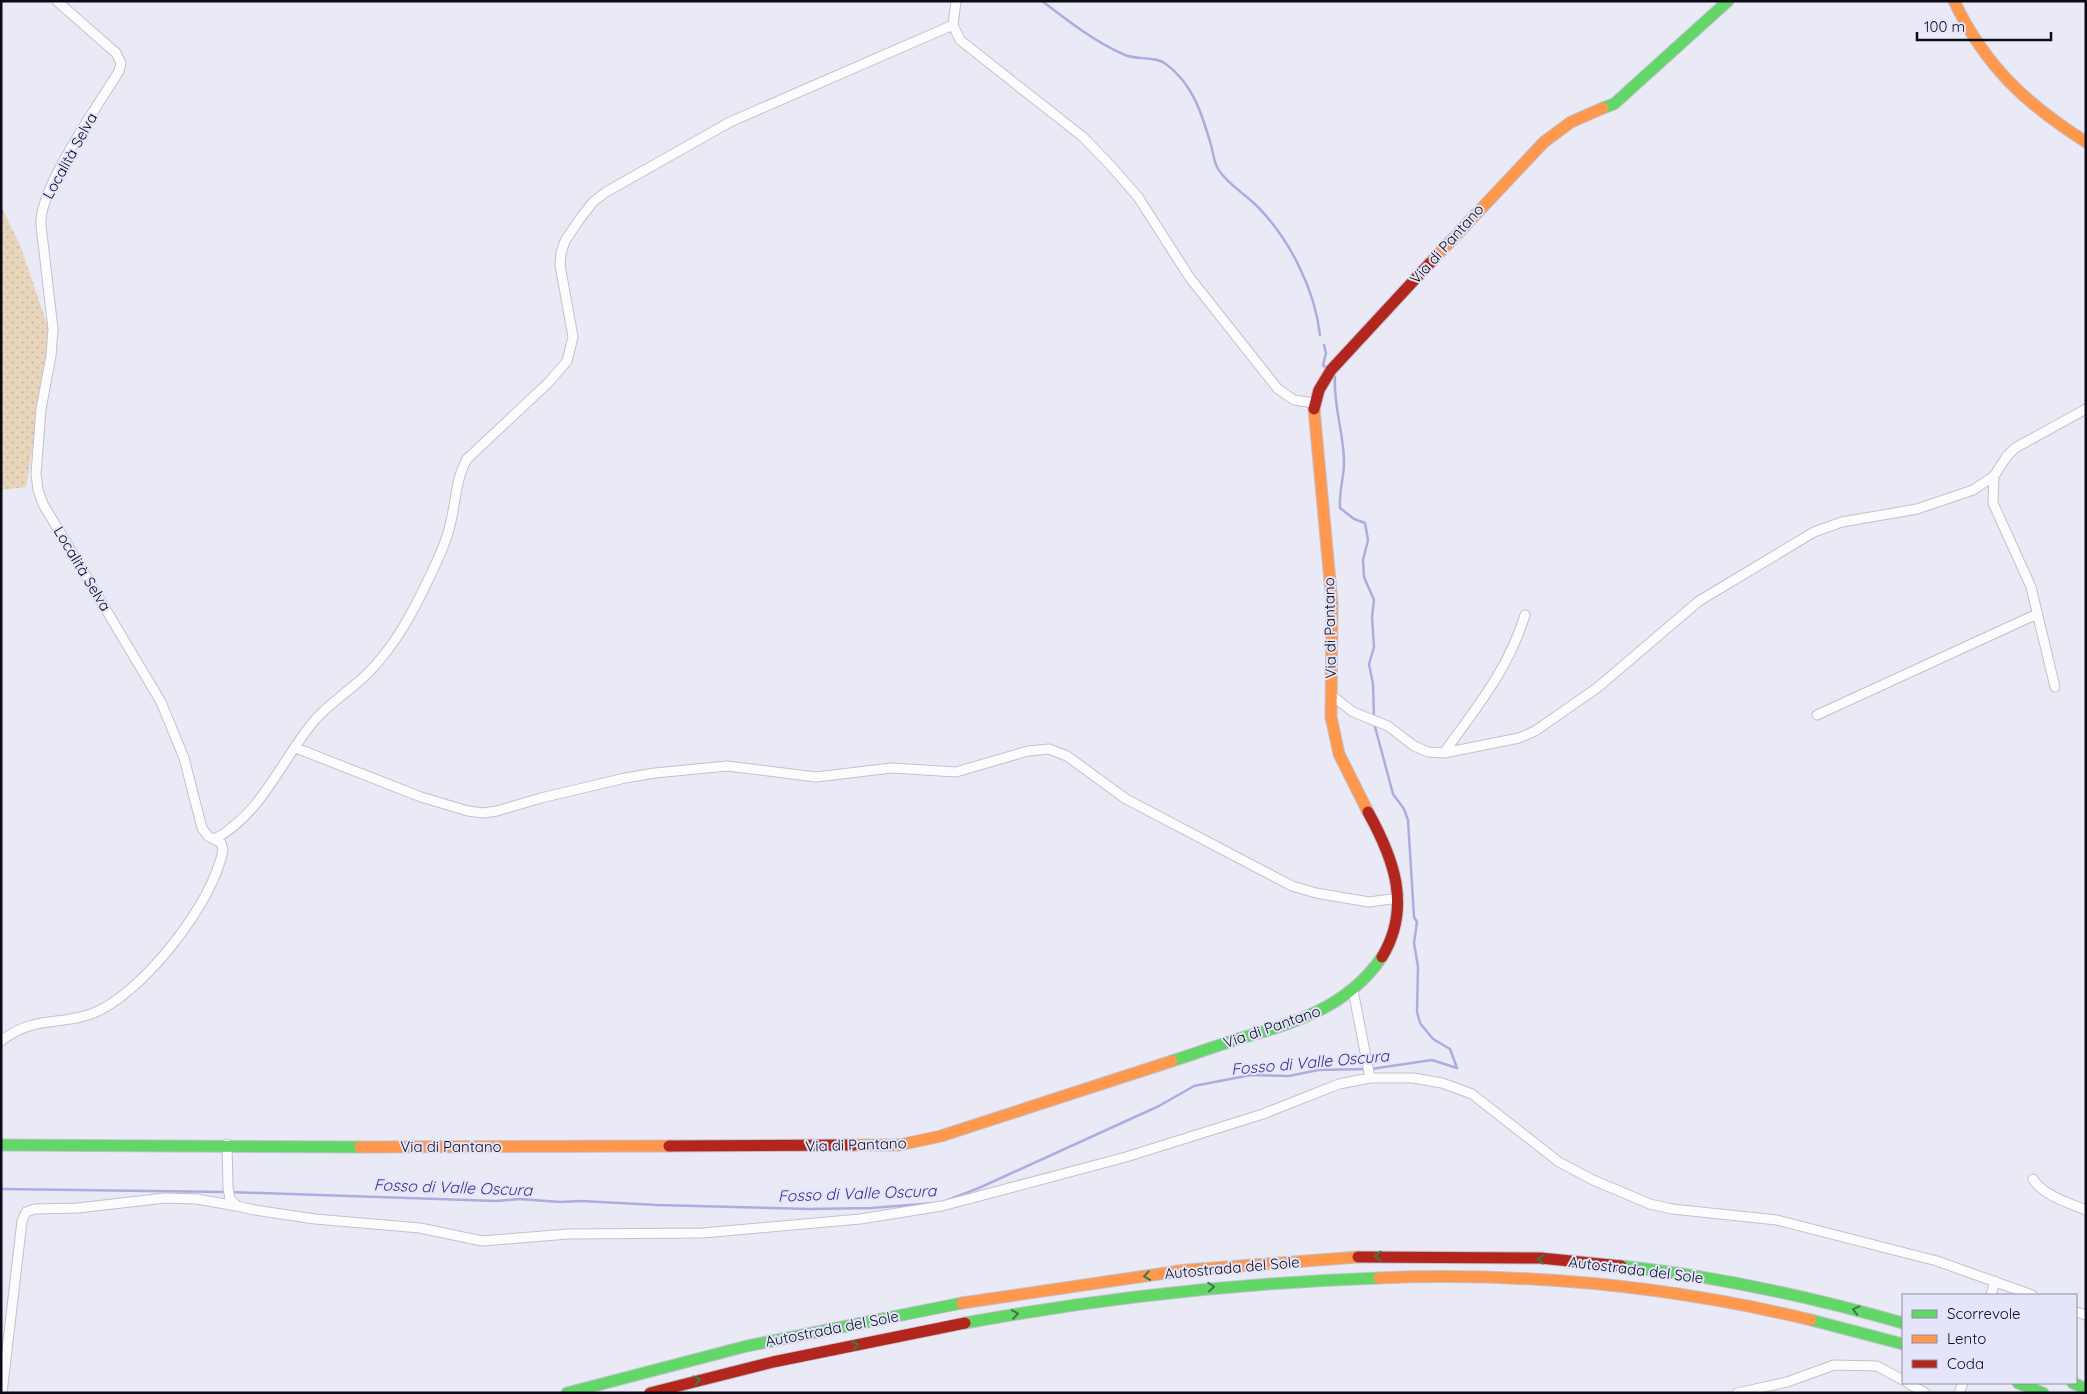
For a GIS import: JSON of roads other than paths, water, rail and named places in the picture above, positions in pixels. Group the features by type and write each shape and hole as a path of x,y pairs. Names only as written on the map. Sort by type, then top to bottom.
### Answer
{"main road":[{"name":"Via di Pantano","path":"1,1145 227,1144 469,1147 906,1144 941,1136 1310,1015 1332,1005 1353,990 1375,968 1389,945 1397,923 1399,898 1395,870 1387,848 1339,755 1332,726 1330,694 1331,586 1314,428 1315,403 1321,382 1544,142 1571,122 1614,104 1728,1"},
{"path":"1954,1 1979,49 2005,82 2036,109 2086,142"},
{"name":"Autostrada del Sole","path":"567,1393 747,1346 974,1300 1186,1270 1369,1256 1540,1258 1668,1271 1829,1302 1902,1323"},
{"name":"Autostrada del Sole","path":"650,1393 753,1366 977,1320 1190,1288 1368,1276 1534,1278 1667,1291 1755,1307 1902,1344"},
{"path":"2020,1384 2043,1393"}],"street":[{"name":"Località Selva","path":"1,1041 36,1023 94,1013 109,1004 144,976 180,936 201,904 223,852 222,845 206,834 202,828 184,758 161,702 43,504 37,486 40,408 53,334 40,214 51,184 119,71 121,63 116,52 57,1"},
{"path":"956,1 953,25 964,44 1096,150 1138,197 1190,278 1278,389 1294,400 1315,403"},
{"path":"215,839 233,828 250,813 319,716 381,658 410,616 446,538 459,480 467,459 553,378 567,361 573,337 560,265 561,253 564,241 593,202 606,192 730,122 953,25"},
{"path":"1330,694 1353,712 1388,726 1421,750 1444,753 1516,740 1529,734 1602,684 1675,619 1699,601 1820,528 1928,506 1973,490 1994,476 2007,456 2015,448 2086,409"},
{"path":"1994,476 1994,503 2030,582 2055,687"},
{"path":"1817,715 2037,614"},
{"path":"1444,753 1495,683 1514,645 1525,615"},
{"path":"296,748 421,797 468,811 483,813 625,778 655,773 727,766 816,777 892,768 956,772 1028,751 1048,748 1067,756 1126,799 1292,886 1316,893 1369,902 1399,898"},
{"path":"1353,990 1370,1078"},
{"path":"2,1393 22,1221 26,1212 35,1209 78,1208 131,1200 173,1198 205,1200 315,1219 412,1227 488,1241 568,1234 703,1233 860,1219 942,1206 1097,1166 1263,1114 1328,1087 1370,1078 1421,1079 1463,1090 1497,1112 1564,1165 1593,1180 1661,1207 1777,1220 1930,1259 2029,1294"},
{"path":"227,1144 228,1192 230,1199 237,1206"},
{"path":"2032,1178 2051,1194 2086,1210"},
{"path":"1991,1294 1995,1281"},
{"path":"1737,1393 1787,1382 1834,1364 1877,1366 1902,1379"},
{"path":"1910,1384 1925,1393"}],"waterway":[{"path":"1042,1 1103,44 1125,55 1162,62 1183,81 1190,90 1200,111 1217,167 1225,178 1270,220 1299,266 1313,301 1320,335"},
{"path":"1324,345 1326,353 1323,365 1326,368"},
{"path":"1332,374 1335,377 1336,399 1344,455 1340,508 1354,519 1365,523 1368,540 1363,560 1364,577 1374,600 1372,617 1374,647 1369,664 1373,684 1374,717"},
{"path":"1374,723 1393,794 1404,809 1408,820 1414,917 1417,922 1414,943 1418,967 1417,1012 1420,1023 1433,1039 1450,1049 1457,1068"},
{"name":"Fosso di Valle Oscura","path":"1371,1069 1432,1060 1457,1068"},
{"name":"Fosso di Valle Oscura","path":"948,1200 979,1188 1159,1106 1194,1086 1251,1075 1289,1076 1318,1070 1366,1069"},
{"name":"Fosso di Valle Oscura","path":"1,1189 225,1192"},
{"name":"Fosso di Valle Oscura","path":"230,1192 496,1201 520,1199 560,1202 581,1201 809,1209 871,1208 936,1203"}]}
